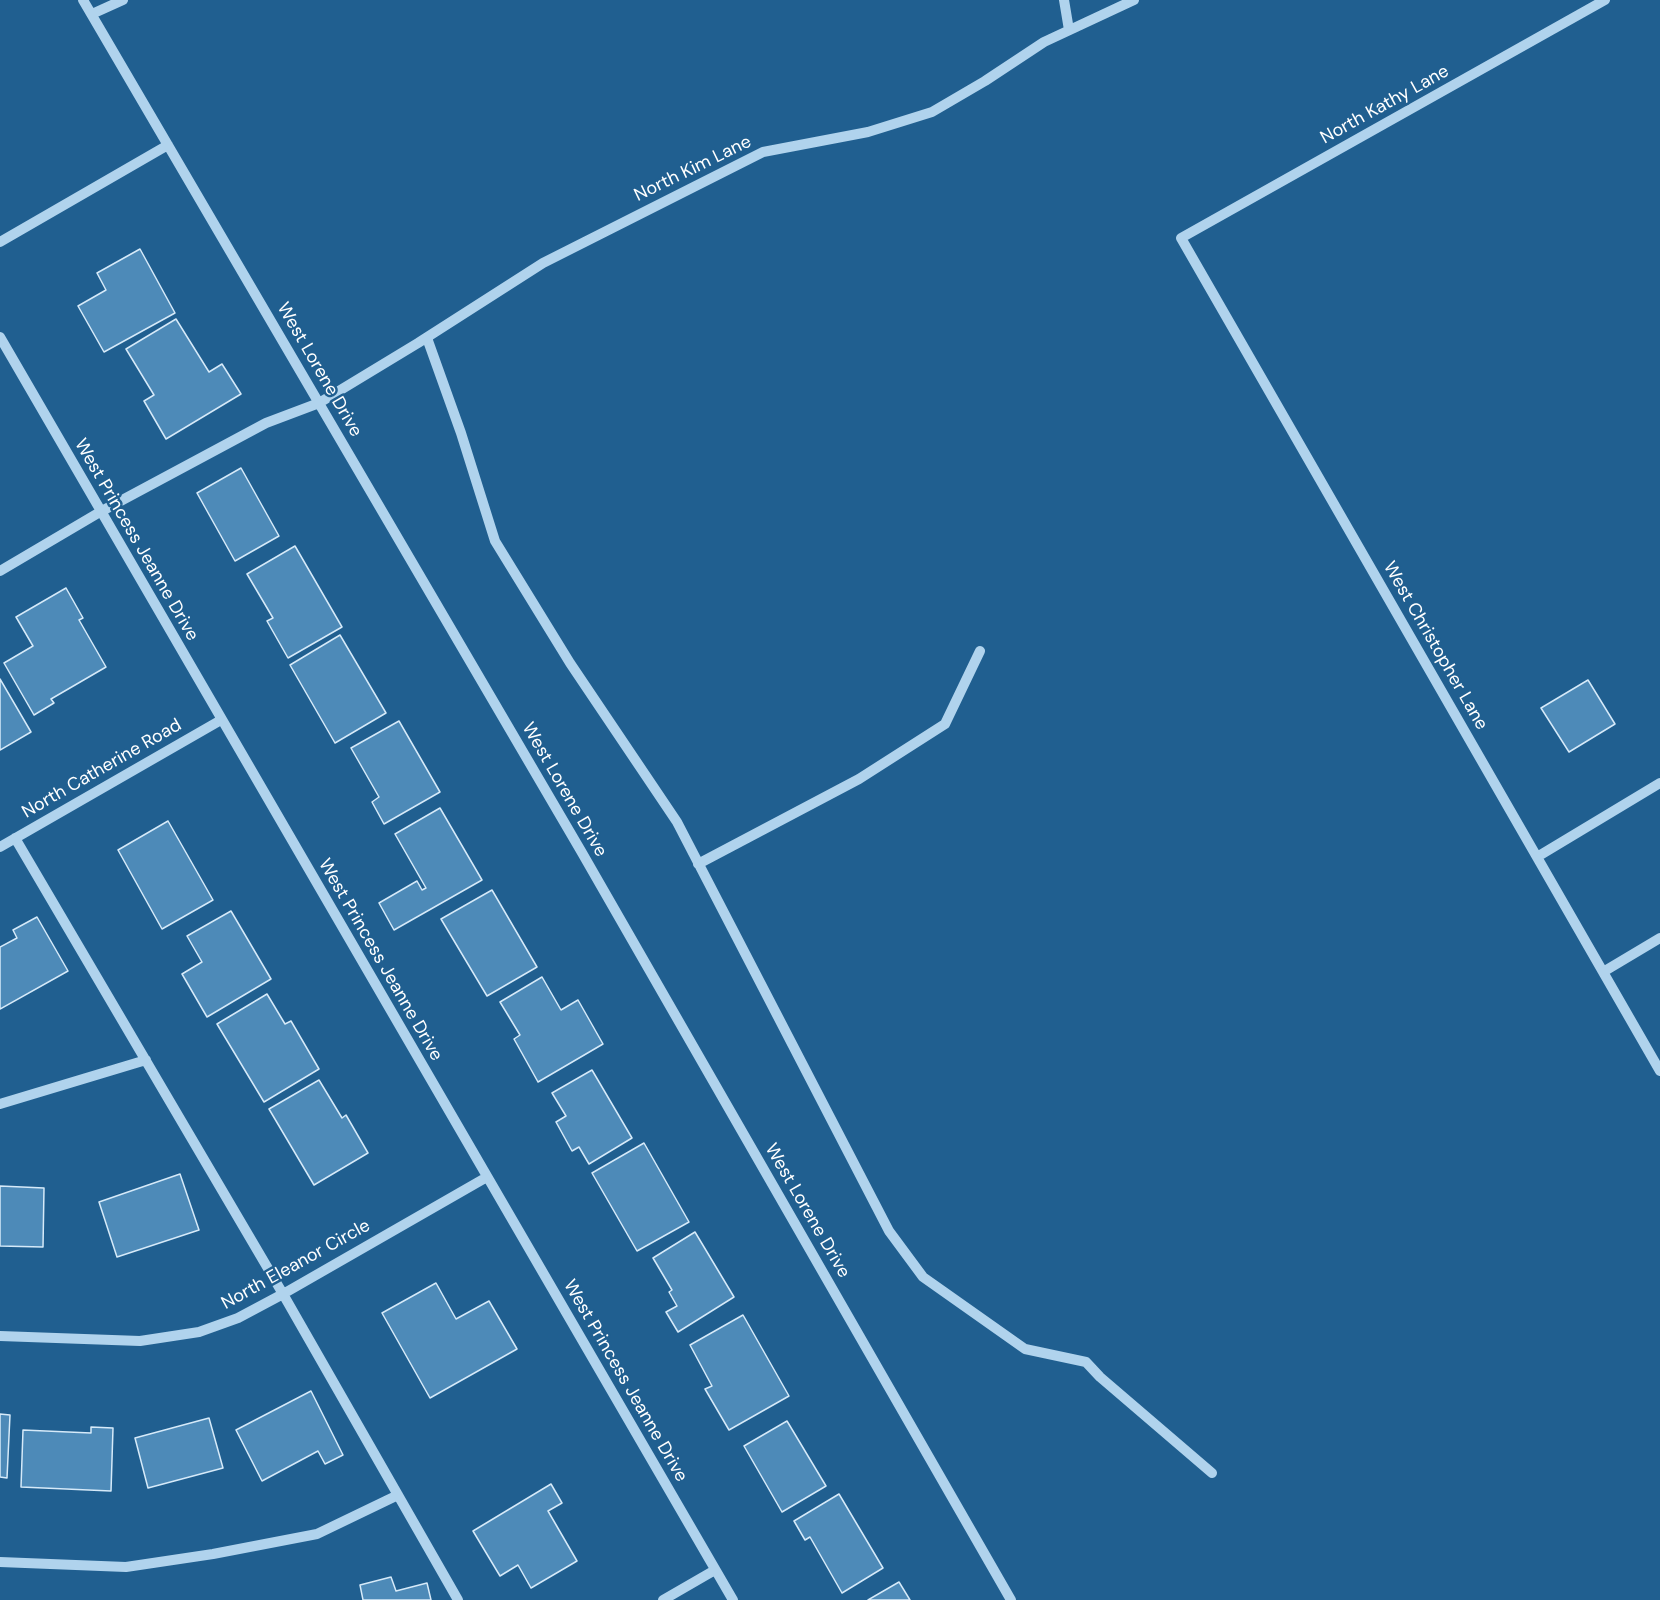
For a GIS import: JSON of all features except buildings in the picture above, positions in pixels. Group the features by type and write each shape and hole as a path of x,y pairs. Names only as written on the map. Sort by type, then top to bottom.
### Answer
{"street":[{"name":"West Lorene Drive","path":"83,0 587,861 1011,1600"},
{"path":"92,14 123,0"},
{"path":"1064,0 1069,30"},
{"name":"North Kim Lane","path":"0,571 100,512 266,423 319,403 427,338 543,263 763,152 868,132 932,112 985,81 1044,42 1134,0"},
{"name":"North Kathy Lane","path":"1181,238 1605,0"},
{"path":"0,242 168,145"},
{"name":"West Christopher Lane","path":"1181,238 1660,1071"},
{"name":"West Princess Jeanne Drive","path":"0,337 733,1600"},
{"path":"427,338 461,433 495,541 570,663 676,822 889,1231 923,1277 1025,1349 1086,1362 1100,1377 1212,1473"},
{"path":"698,864 859,779 945,724 980,651"},
{"name":"North Catherine Road","path":"0,847 221,720"},
{"path":"1537,857 1660,783"},
{"path":"15,838 283,1294 458,1600"},
{"path":"1603,972 1660,938"},
{"path":"0,1104 146,1060"},
{"name":"North Eleanor Circle","path":"0,1336 140,1341 199,1332 238,1318 283,1294 487,1177"},
{"path":"0,1562 126,1567 213,1554 317,1534 398,1495"},
{"path":"663,1600 716,1570"}]}
